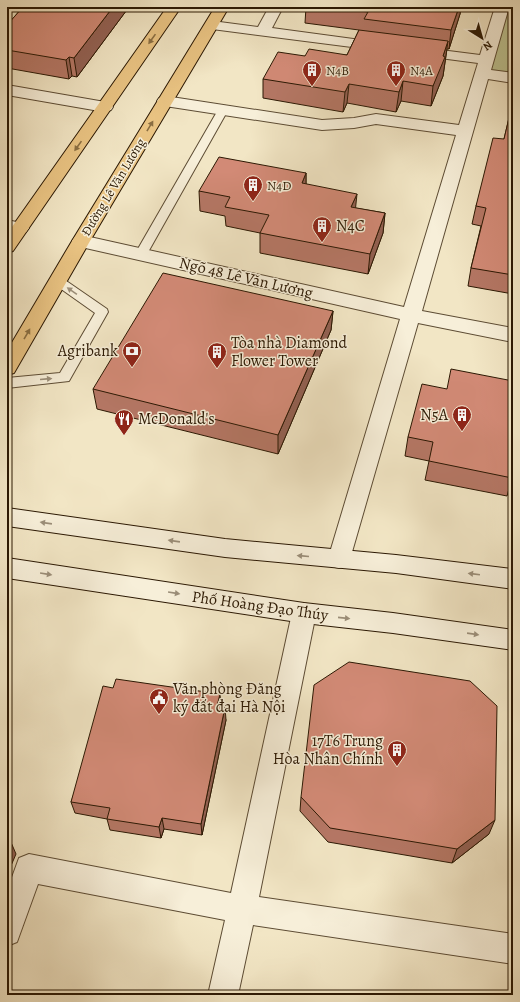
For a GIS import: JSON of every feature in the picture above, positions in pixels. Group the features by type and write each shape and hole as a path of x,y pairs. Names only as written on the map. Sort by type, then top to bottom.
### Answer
{"main road":[{"path":"7,247 13,227 105,107 174,7"},
{"name":"Đường Lê Văn Lương","path":"7,368 81,241 222,7"}],"street":[{"path":"263,31 276,7"},
{"path":"338,559 502,7"},
{"path":"212,24 397,48 484,66 513,78"},
{"path":"7,90 105,107"},
{"path":"165,101 322,124 354,123 376,120 396,121 465,131"},
{"name":"Ngõ 48 Lê Văn Lương","path":"81,241 411,315 513,335"},
{"path":"7,517 225,548 396,564 513,579"},
{"name":"Phố Hoàng Đạo Thúy","path":"7,568 304,614 393,623 513,640"},
{"path":"222,995 242,909 304,614"},
{"path":"7,932 29,868 242,909 513,949"}],"lane":[{"path":"141,254 223,110"},
{"path":"7,383 64,378 102,312 58,281"}],"green space":[{"path":"502,7 513,7 513,78 482,73"}],"building":[{"path":"23,7 113,7 74,58 69,57 66,60 7,50 7,25"},
{"path":"330,7 459,7 451,30 364,19 368,12"},
{"path":"359,30 448,41 443,56 445,57 433,86 403,81 399,92 349,84 345,92 263,79 278,52 305,56 309,49 347,55"},
{"path":"513,101 513,275 471,268 486,208 476,206 493,138 504,139"},
{"path":"219,157 306,173 302,183 357,194 351,207 385,213 370,254 260,233 269,215 225,207 230,197 199,191"},
{"name":"Tòa nhà Diamond Flower Tower","path":"163,273 333,311 278,435 93,389"},
{"name":"N5A","path":"451,369 513,381 512,478 429,461 433,442 408,437 422,384 447,389"},
{"name":"17T6 Trung Hòa Nhân Chính","path":"349,662 470,681 497,706 495,820 457,849 330,828 301,797 314,685"},
{"path":"116,679 220,694 217,706 225,707 201,824 162,818 159,827 107,819 110,808 71,802 103,686 113,688"}],"place":[{"name":"N4B","path":"312,87"},
{"name":"N4A","path":"396,87"},
{"name":"N4D","path":"253,202"},
{"name":"N4C","path":"322,243"},
{"name":"Agribank","path":"132,368"},
{"name":"Tòa nhà Diamond Flower Tower","path":"217,369"},
{"name":"N5A","path":"462,432"},
{"name":"McDonald's","path":"124,436"},
{"name":"Văn phòng Đăng ký đất đai Hà Nội","path":"159,715"},
{"name":"17T6 Trung Hòa Nhân Chính","path":"397,767"}]}
